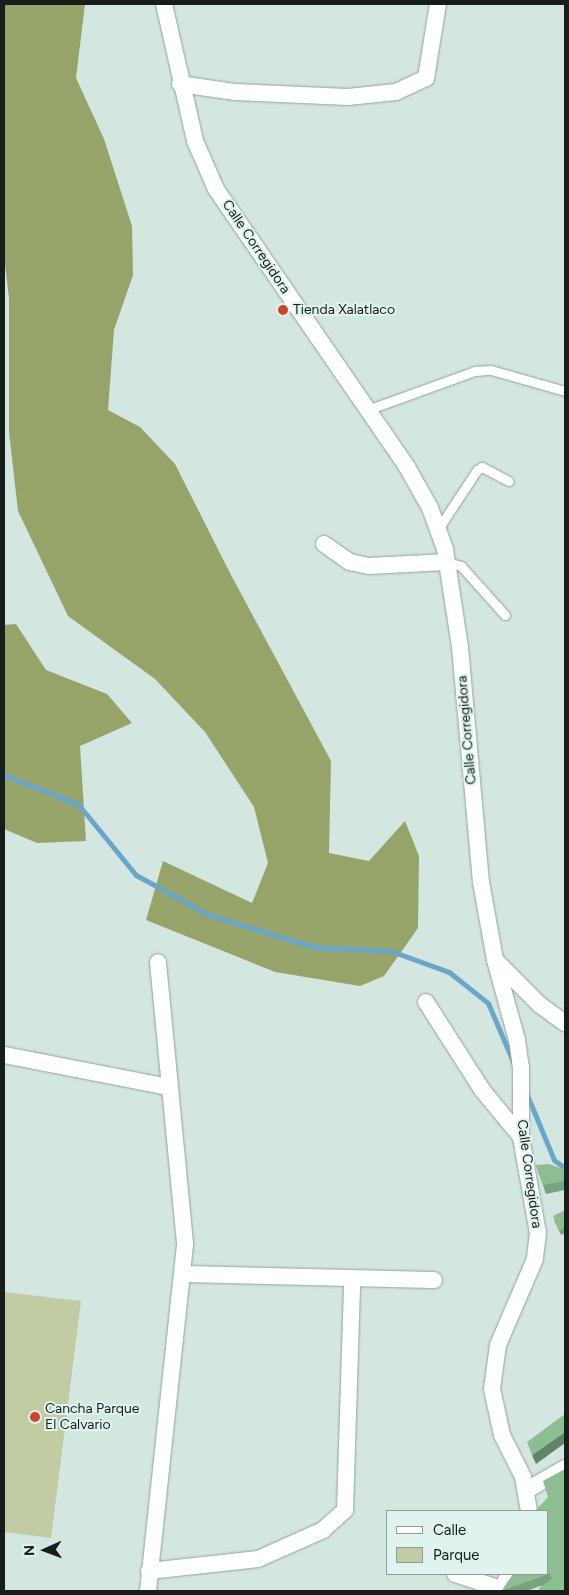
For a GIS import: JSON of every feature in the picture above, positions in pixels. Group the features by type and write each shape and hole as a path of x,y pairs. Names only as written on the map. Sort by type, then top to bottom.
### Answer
{"street":[{"name":"Calle Corregidora","path":"164,4 180,84 195,141 216,189 407,467 438,529 447,562 460,647 481,882 495,960 512,1016 521,1067 521,1136 537,1224 536,1259 498,1345 492,1389 502,1435 527,1490 529,1510"},
{"path":"180,84 235,92 348,97 396,92 426,78 438,4"},
{"path":"324,544 350,562 369,566 447,562"},
{"path":"495,960 540,1005 565,1023"},
{"path":"148,1591 183,1274 184,1210 169,1087 158,962"},
{"path":"426,1002 483,1091 521,1136"},
{"path":"4,1055 169,1087"},
{"path":"183,1274 352,1281 434,1280"},
{"path":"149,1571 258,1559 323,1530 345,1510 352,1281"},
{"path":"527,1490 565,1468"},
{"path":"458,1575 500,1590 509,1575"}],"lane":[{"path":"367,410 475,370 491,370 565,391"},
{"path":"438,529 477,470 482,467 508,481"},
{"path":"447,562 461,566 505,615"}],"green space":[{"path":"4,4 85,4 76,78 104,139 132,226 133,275 114,330 108,410 140,427 175,464 230,573 331,761 329,853 369,861 405,821 419,856 418,928 384,976 360,986 275,972 146,920 163,861 252,903 268,863 254,807 205,732 155,679 68,616 18,511 9,432 9,298 4,256"},
{"path":"16,624 46,670 107,694 132,723 80,746 86,841 37,843 4,829 4,625"},
{"name":"Cancha Parque El Calvario","path":"4,1292 81,1301 51,1538 4,1532"}],"building":[{"path":"548,1164 561,1168 565,1172 565,1181 543,1185 536,1165"},
{"path":"565,1210 565,1227 559,1231 553,1216"},
{"path":"565,1414 565,1432 532,1455 527,1442"},
{"path":"565,1469 565,1591 540,1591 539,1588 552,1579 549,1573 549,1510 536,1510 548,1497 543,1481"},
{"path":"512,1575 545,1575 502,1590"}],"waterway":[{"path":"4,775 78,804 136,875 209,915 314,947 391,951 449,972 488,1003 514,1064"},
{"path":"527,1095 554,1160 565,1168"}],"place":[{"name":"Tienda Xalatlaco","path":"283,310"},
{"name":"Cancha Parque El Calvario","path":"35,1417"}]}
